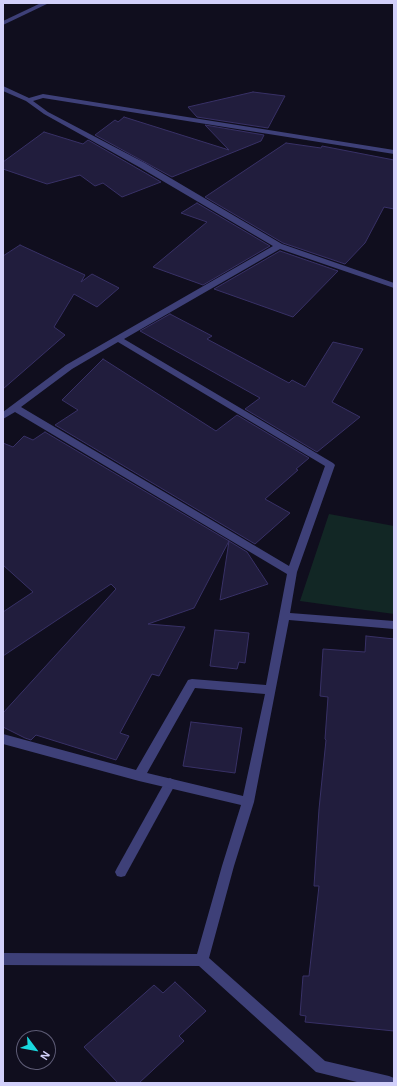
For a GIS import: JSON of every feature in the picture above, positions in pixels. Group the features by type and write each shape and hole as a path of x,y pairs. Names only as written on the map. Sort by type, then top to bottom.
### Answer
{"street":[{"path":"3,23 46,3"},
{"path":"3,88 28,100 46,113 142,165 279,246 394,286"},
{"path":"28,100 43,96 394,152"},
{"path":"3,416 69,367 279,246"},
{"path":"117,338 330,465 292,572 271,690 248,802 228,866 202,960"},
{"path":"15,408 292,572"},
{"path":"284,616 394,625"},
{"path":"139,776 192,683 271,690"},
{"path":"3,739 170,784 248,802"},
{"path":"121,872 170,784"},
{"path":"3,959 202,960 321,1068 389,1083"}],"green space":[{"path":"329,514 394,526 394,614 300,601"}],"building":[{"path":"253,92 285,96 268,128 197,117 188,107"},
{"path":"124,117 229,150 205,125 264,135 261,141 172,177 95,135 115,120 118,122"},
{"path":"44,132 83,144 88,140 161,182 122,197 103,183 95,186 80,175 47,184 3,169 3,162"},
{"path":"286,143 321,148 322,146 394,160 394,209 384,207 365,243 345,264 283,243 205,197"},
{"path":"197,203 270,246 203,285 153,267 207,222 181,213"},
{"path":"20,245 85,275 81,282 92,274 119,288 97,307 74,294 54,327 65,335 3,389 3,256"},
{"path":"280,251 338,271 293,317 214,289"},
{"path":"170,314 212,336 207,339 289,383 292,380 305,387 333,342 363,349 332,402 360,417 317,452 245,409 260,398 140,331"},
{"path":"103,359 216,431 237,415 309,458 296,469 298,470 265,499 290,513 255,544 55,425 78,410 62,400"},
{"path":"45,432 229,541 194,608 148,624 185,627 159,676 152,674 120,733 129,736 116,760 36,735 31,740 3,727 3,713 116,589 111,584 3,656 3,612 33,592 3,565 3,443 13,447 24,436 33,440"},
{"path":"229,541 247,552 268,584 220,600"},
{"path":"215,630 249,633 245,663 239,662 237,669 210,666"},
{"path":"366,636 394,639 394,1031 305,1022 306,1016 300,1015 303,976 309,976 319,886 314,886 328,697 320,696 323,649 365,652"},
{"path":"191,722 242,728 235,773 183,766"},
{"path":"175,982 206,1011 179,1036 184,1041 139,1083 118,1083 84,1047 154,985 163,993"}]}
